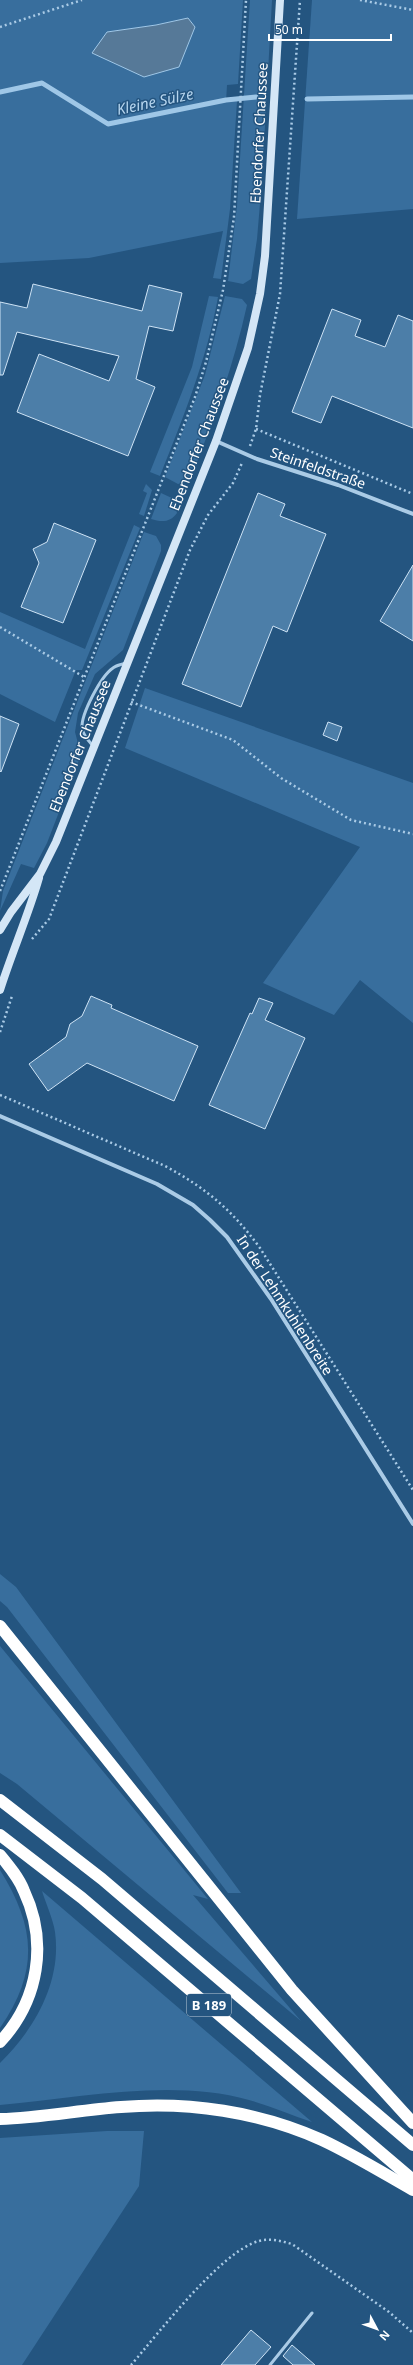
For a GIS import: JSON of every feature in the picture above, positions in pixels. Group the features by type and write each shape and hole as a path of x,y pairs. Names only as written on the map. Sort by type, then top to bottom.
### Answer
{"highway":[{"path":"0,1626 292,1990 413,2123"},
{"name":"B 189","path":"0,1800 102,1879 413,2145"},
{"name":"B 189","path":"0,1835 82,1898 413,2180"},
{"path":"0,1855 24,1889 35,1922 38,1944 36,1972 32,1991 18,2020 0,2042"},
{"path":"0,2119 122,2107 189,2106 218,2110 270,2122 322,2140 413,2190"}],"main road":[{"name":"Ebendorfer Chaussee","path":"0,990 14,947 27,918 40,874 56,842 94,747 126,663 216,441 242,368 262,282 280,0"},
{"name":"Ebendorfer Chaussee","path":"0,930 11,912 40,874"}],"street":[{"name":"Steinfeldstraße","path":"216,441 256,459 338,485 413,514"},
{"name":"In der Lehmkuhlenbreite","path":"0,1116 156,1184 187,1202 210,1220 227,1237 271,1299 413,1524"}],"lane":[{"path":"94,747 85,737 82,729 83,720 98,685 114,667 126,663"},
{"path":"270,2365 312,2313"}],"path":[{"path":"0,27 82,0"},
{"path":"0,891 192,404 206,362 223,290 234,217 246,0"},
{"path":"360,0 413,10"},
{"path":"256,430 413,494"},
{"path":"0,627 84,677"},
{"path":"131,702 233,740 281,778 351,820 413,834"},
{"path":"131,2365 207,2279 243,2249 259,2241 276,2240 292,2244 390,2312 413,2333"}],"shaded area":[{"path":"0,0 243,0 238,84 227,85 226,102 237,101 230,209 221,279 213,278 223,231 89,258 0,263","holes":["188,18 195,27 156,25"]},
{"path":"250,0 272,0 262,180 257,239 251,279 243,284 228,281 237,206"},
{"path":"312,0 413,0 413,209 297,219"},
{"path":"188,18 195,27 179,67 144,77 92,53 107,32 156,25"},
{"path":"209,296 218,297 208,343 194,388 160,476 150,472 192,367"},
{"path":"225,296 242,299 247,305 242,327 223,391 192,475 189,482 178,484 165,477 205,375"},
{"path":"146,484 152,490 144,516 139,514 147,493 143,491"},
{"path":"161,493 174,499 177,513 171,519 165,521 151,519"},
{"path":"134,525 140,528 82,670 76,670 55,722 0,694 0,612 85,649"},
{"path":"144,532 156,536 161,545 161,551 123,650 95,674 78,713 75,732 81,755 47,843 34,868 21,864 0,911 3,891"},
{"path":"110,683 93,725 91,721 106,684"},
{"path":"145,688 413,783 413,1023 360,980 334,1015 263,983 360,847 125,748"},
{"path":"0,1574 16,1587 241,1893 228,1893 7,1607 0,1601"},
{"path":"0,1646 208,1899 193,1895 301,2021 17,1784 0,1773"},
{"path":"0,1870 21,1911 26,1930 28,1949 27,1968 22,1987 13,2007 0,2028"},
{"path":"42,1891 312,2122 249,2100 219,2094 189,2091 157,2090 125,2092 0,2105 0,2063 24,2036 34,2020 50,1987 54,1969 56,1951 55,1932"},
{"path":"107,2131 144,2131 139,2186 22,2365 0,2365 0,2138"}],"building":[{"path":"33,284 142,311 149,285 182,293 173,331 149,326 136,379 155,387 128,456 17,412 39,354 109,381 119,356 17,332 3,375 0,375 0,302 27,308"},
{"path":"332,309 361,320 355,336 385,347 398,315 413,321 413,428 332,396 321,423 292,412"},
{"path":"258,493 285,504 280,516 326,534 287,632 273,626 241,707 182,684"},
{"path":"54,523 96,540 63,623 21,607 39,563 33,549 47,542"},
{"path":"413,565 413,641 380,621"},
{"path":"0,716 19,724 1,772 0,771"},
{"path":"328,722 342,727 337,741 323,735"},
{"path":"91,996 112,1005 111,1008 198,1046 174,1101 87,1063 48,1091 29,1064 66,1037 70,1024 82,1016"},
{"path":"259,998 273,1003 265,1020 305,1038 265,1129 209,1105 250,1013 252,1014"},
{"path":"251,2330 271,2347 255,2365 221,2365"},
{"path":"292,2345 315,2365 293,2365 283,2356"}],"waterway":[{"name":"Kleine Sülze","path":"0,92 42,83 108,124 226,100 256,97"},
{"name":"Kleine Sülze","path":"307,99 413,97"}]}
